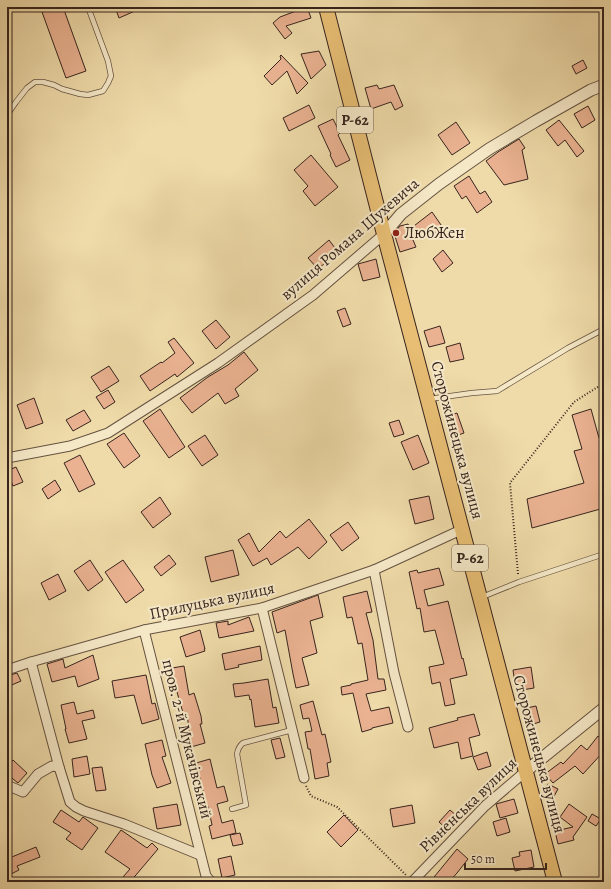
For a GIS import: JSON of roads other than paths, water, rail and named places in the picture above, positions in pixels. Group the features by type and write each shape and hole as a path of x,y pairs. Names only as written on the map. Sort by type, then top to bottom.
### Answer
{"main road":[{"name":"Сторожинецька вулиця","path":"326,7 384,234 555,882"}],"street":[{"name":"вулиця Романа Шухевича","path":"7,458 70,446 108,433 218,362 313,295 384,234 401,214 439,184 489,150 536,121 591,90 604,85"},
{"name":"Прилуцька вулиця","path":"7,670 144,630 262,608 374,570 463,529"},
{"path":"374,570 394,672 408,727"},
{"path":"262,608 304,778"},
{"name":"пров. 2-й Мукачівський","path":"144,630 200,855 206,876 211,882"},
{"path":"31,662 59,767 70,802 84,811 124,824 200,855"},
{"name":"Рівненська вулиця","path":"412,882 485,806 604,708"},
{"path":"7,783 9,786 23,792 38,774 52,766 59,767"}],"lane":[{"path":"7,116 27,88 35,82 43,82 80,94 88,95 103,91 111,76 108,61 88,7"},
{"path":"428,399 472,392 497,391 568,348 604,329"},
{"path":"481,598 519,582 604,554"},
{"path":"232,809 246,805 237,754 240,745 292,730"}],"place":[{"name":"ЛюбЖен","path":"396,233"}]}
